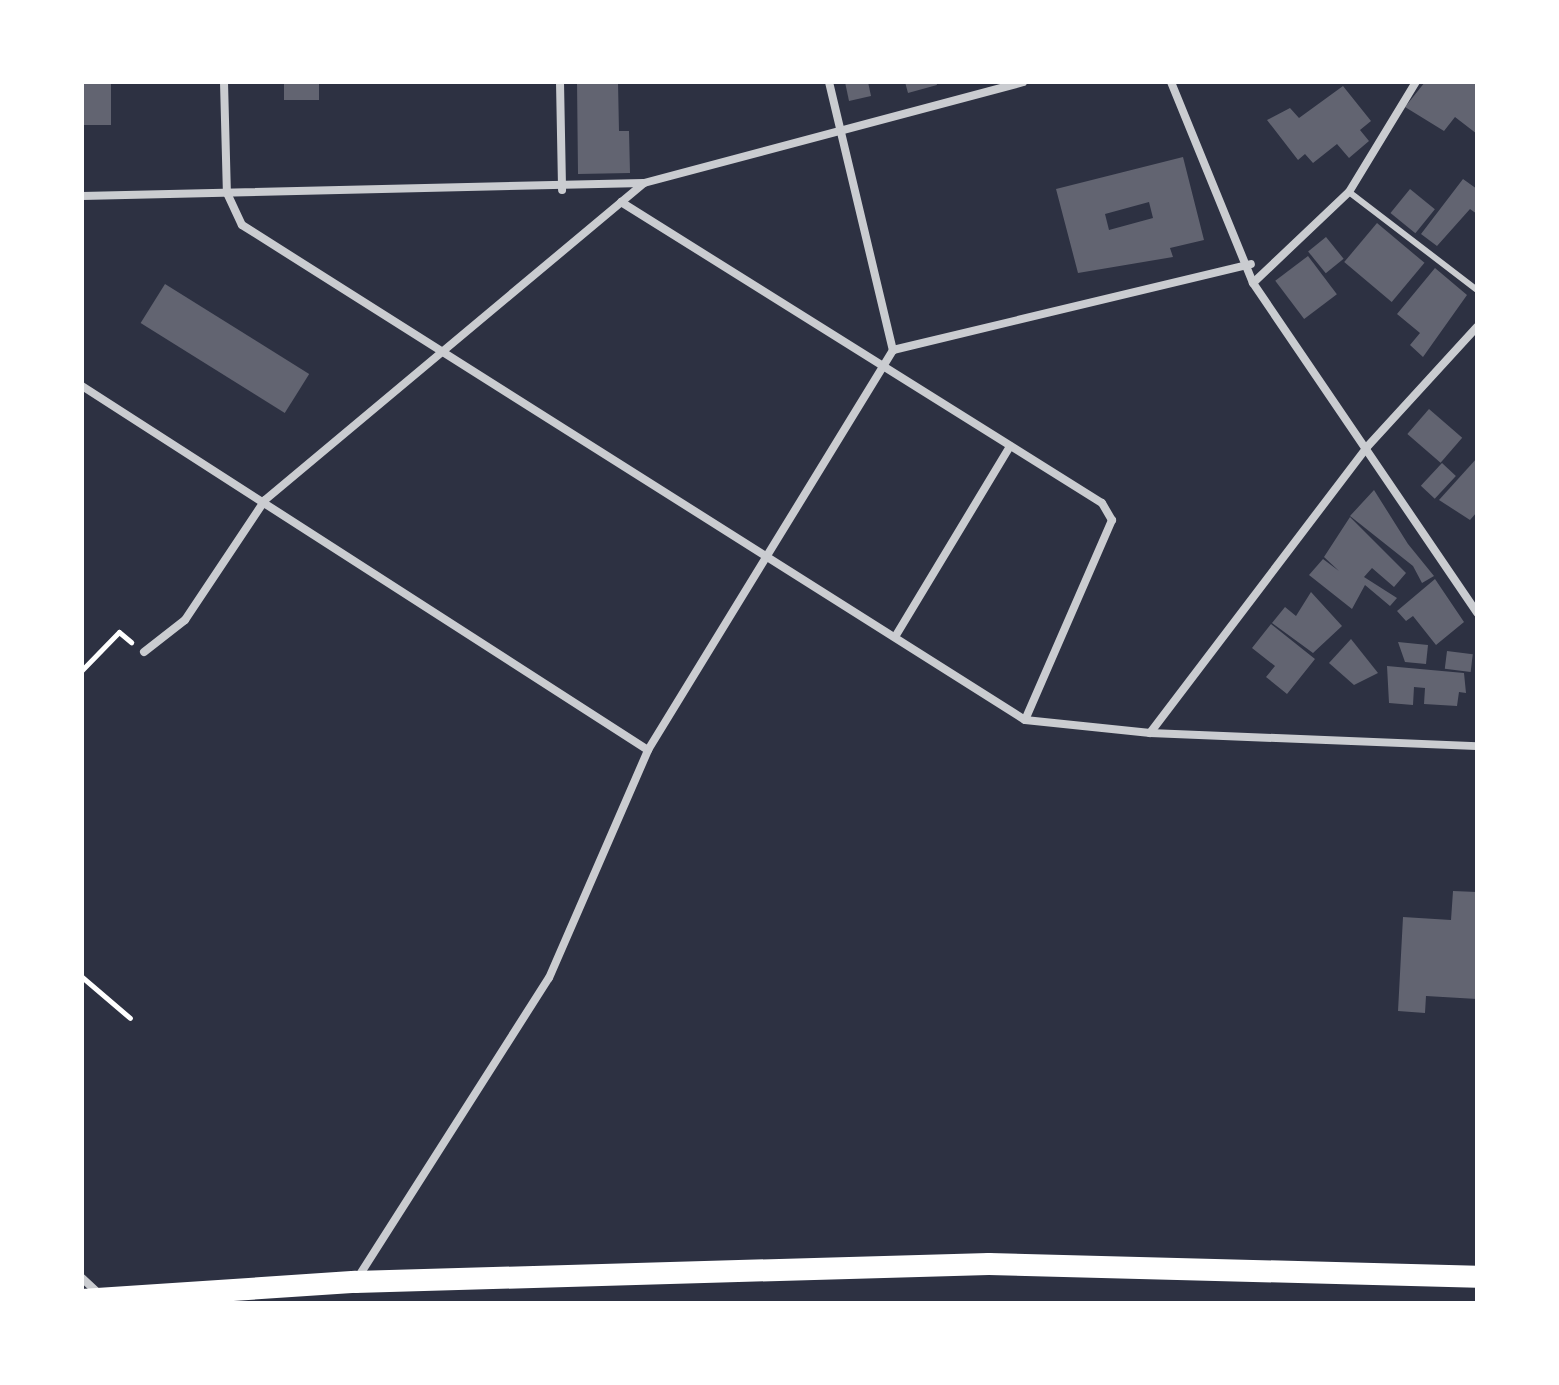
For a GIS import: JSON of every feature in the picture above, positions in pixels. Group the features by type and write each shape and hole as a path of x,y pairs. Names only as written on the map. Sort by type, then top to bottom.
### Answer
{"highway":[{"path":"92,1299 355,1282 989,1264 1477,1277"}],"street":[{"path":"224,82 227,193 242,225 1025,720 1150,733 1477,746"},
{"path":"560,82 562,190"},
{"path":"829,82 893,350"},
{"path":"82,196 562,190 644,183 1023,82"},
{"path":"1171,82 1251,264 1253,283 1477,613"},
{"path":"1253,283 1349,192 1416,82"},
{"path":"144,652 185,620 265,500 437,350 644,183"},
{"path":"621,202 880,370 1102,503 1112,520 1025,720"},
{"path":"355,1282 549,978 648,750 893,350 1251,264"},
{"path":"1150,733 1367,447 1477,327"},
{"path":"82,386 265,500 648,750"},
{"path":"895,637 1010,446"},
{"path":"82,1278 92,1299"}],"lane":[{"path":"1349,192 1477,290"}],"path":[{"path":"82,670 119,632 144,652"},
{"path":"82,977 130,1018"}],"building":[{"path":"84,82 111,82 111,125 84,125"},
{"path":"284,82 319,82 319,100 284,100"},
{"path":"577,82 618,82 619,131 629,131 630,173 578,174"},
{"path":"845,82 868,82 871,96 849,101"},
{"path":"905,82 936,82 937,85 908,93"},
{"path":"1425,82 1477,82 1477,134 1455,117 1444,131 1405,107"},
{"path":"1343,86 1371,121 1360,130 1369,141 1349,158 1337,144 1313,163 1305,154 1298,160 1267,120 1290,108 1299,118"},
{"path":"1183,157 1204,240 1170,248 1173,257 1078,273 1056,189","holes":["1149,202 1153,218 1109,230 1105,214"]},
{"path":"1463,179 1477,189 1477,214 1470,209 1437,246 1421,234"},
{"path":"1410,189 1435,209 1415,233 1390,213"},
{"path":"1377,223 1424,263 1392,302 1344,262"},
{"path":"1326,237 1344,259 1326,273 1308,251"},
{"path":"1308,256 1337,294 1304,319 1275,281"},
{"path":"1435,268 1467,295 1423,357 1410,345 1420,333 1397,314"},
{"path":"165,284 309,374 285,413 141,323"},
{"path":"1429,409 1462,438 1441,463 1407,434"},
{"path":"1477,458 1477,512 1470,520 1439,500"},
{"path":"1442,463 1456,476 1435,499 1421,486"},
{"path":"1374,490 1408,544 1434,576 1422,583 1413,566 1350,516"},
{"path":"1350,517 1406,573 1394,587 1372,568 1364,577 1397,598 1390,606 1365,585 1352,609 1309,575 1323,559 1339,571 1324,557"},
{"path":"1435,579 1464,622 1436,645 1413,616 1406,621 1397,611"},
{"path":"1311,592 1342,626 1313,653 1272,623 1285,607 1296,616"},
{"path":"1271,624 1315,659 1287,694 1266,677 1275,666 1252,648"},
{"path":"1351,639 1378,673 1354,685 1329,663"},
{"path":"1398,642 1428,645 1426,664 1405,662"},
{"path":"1447,651 1473,654 1471,672 1445,669"},
{"path":"1387,666 1464,673 1466,693 1459,692 1457,706 1424,704 1425,688 1414,687 1413,705 1389,703"},
{"path":"1453,891 1477,892 1477,999 1426,996 1425,1013 1398,1011 1403,917 1451,920"}]}
